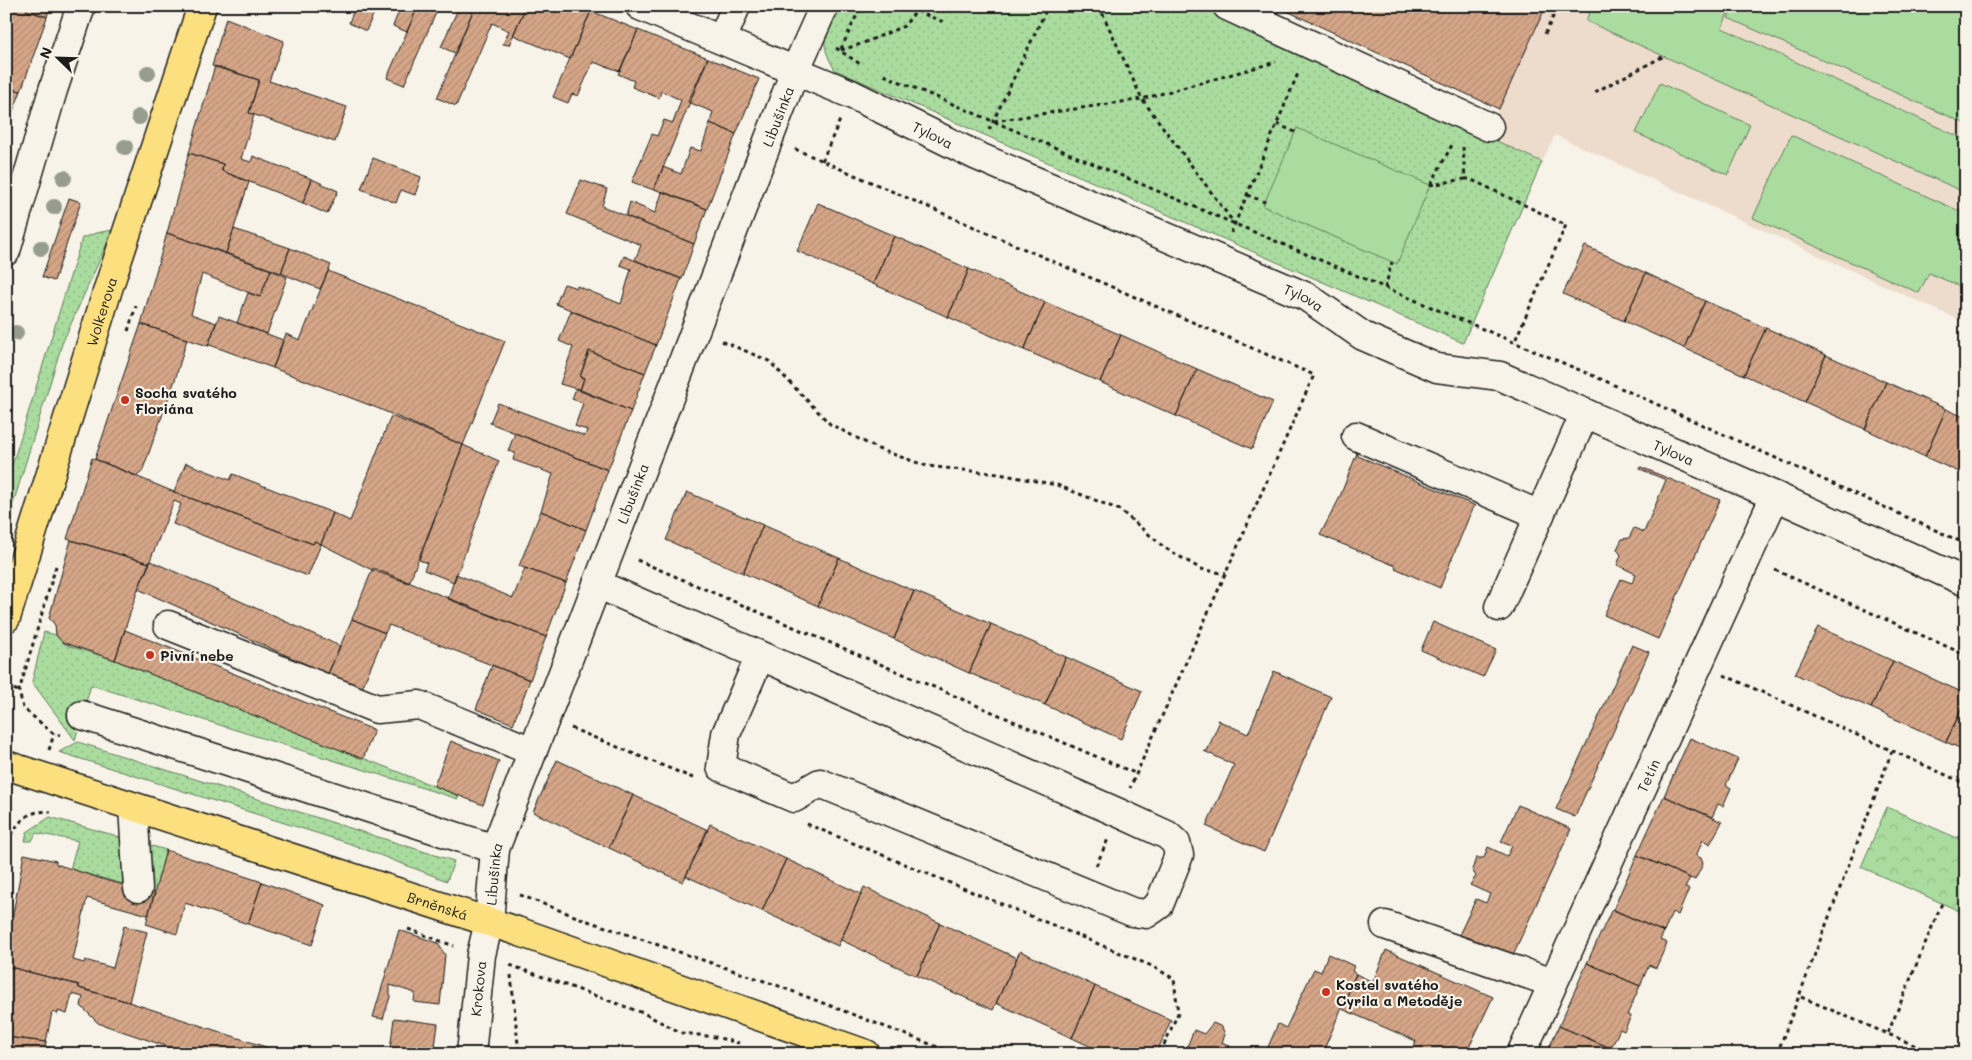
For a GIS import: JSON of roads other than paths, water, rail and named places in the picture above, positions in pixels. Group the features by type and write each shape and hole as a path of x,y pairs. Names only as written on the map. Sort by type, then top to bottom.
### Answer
{"main road":[{"name":"Wolkerova","path":"6,618 108,286 202,6"},
{"name":"Brněnská","path":"6,765 517,931 866,1054"}],"street":[{"path":"6,251 53,90 81,6"},
{"name":"Tylova","path":"640,6 851,94 977,156 1306,297 1363,336 1437,368 1500,376 1966,582"},
{"path":"722,40 736,6"},
{"name":"Libušinka","path":"489,922 495,849 796,71 824,6"},
{"path":"1227,6 1309,49 1473,124"},
{"path":"1499,606 1585,413"},
{"path":"1356,436 1540,515"},
{"name":"Tetín","path":"1521,1054 1775,496"},
{"path":"597,584 1167,835 1176,843 1179,855 1159,905 1146,914 1132,912 820,783 794,798 721,767 726,734 760,656"},
{"path":"168,625 377,709 419,705 532,751"},
{"path":"82,715 495,849"},
{"path":"133,807 138,888"},
{"name":"Krokova","path":"471,1054 481,955 489,922"},
{"path":"1385,925 1553,983"}],"place":[{"name":"Socha svatého Floriána","path":"125,400"},
{"name":"Pivní nebe","path":"150,655"},
{"name":"Kostel svatého Cyrila a Metoděje","path":"1326,992"}]}
